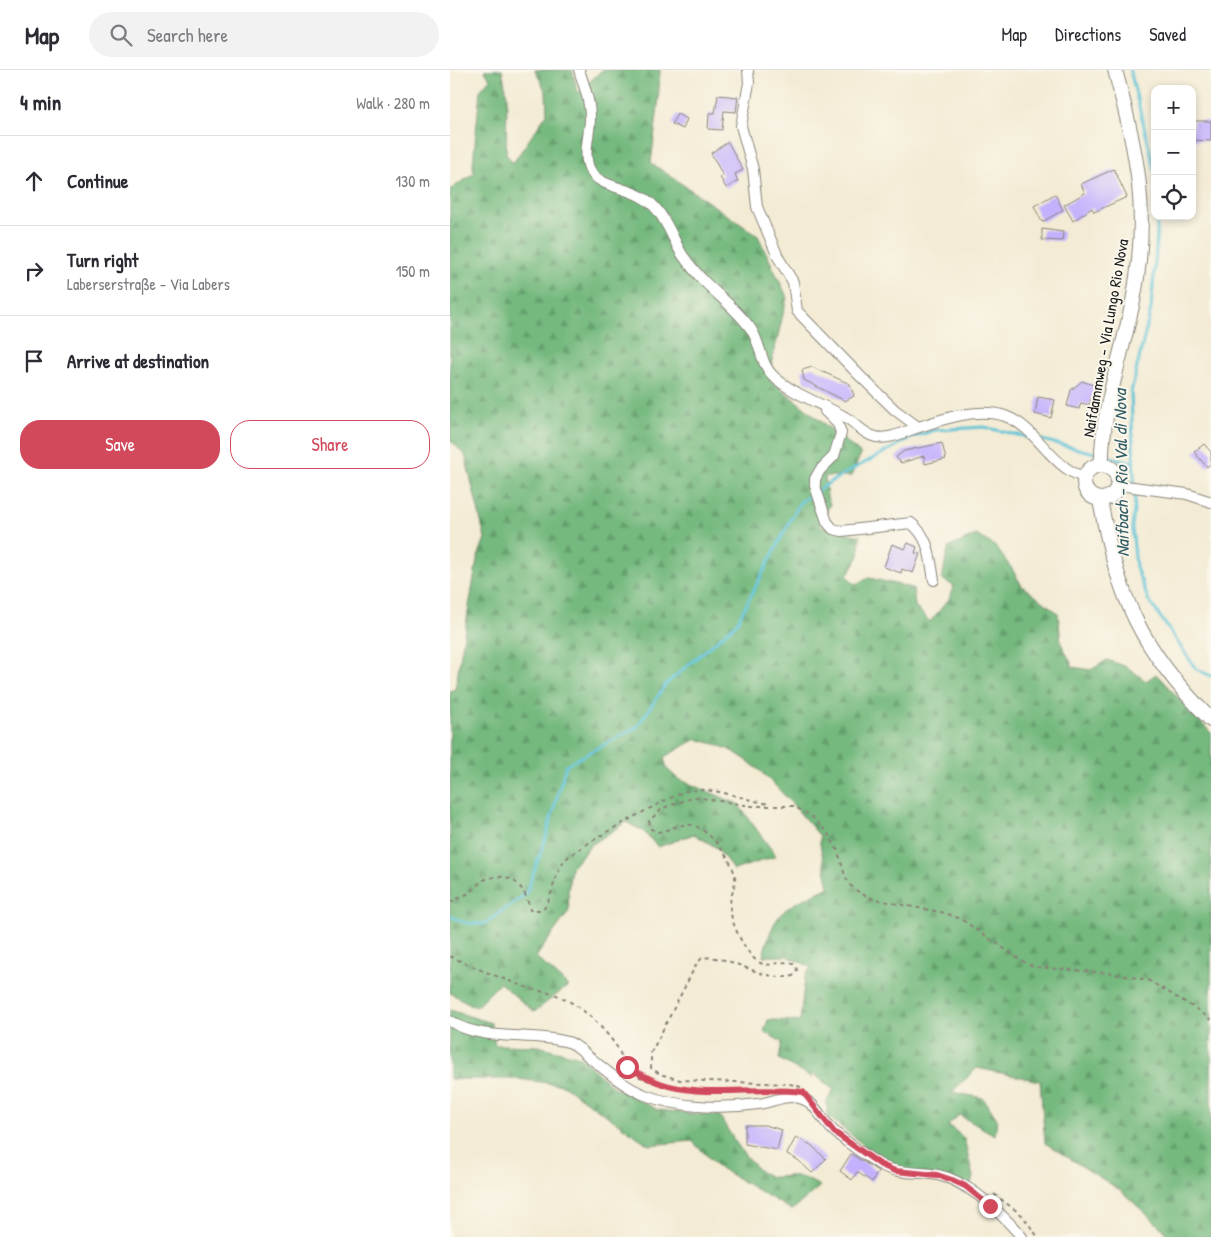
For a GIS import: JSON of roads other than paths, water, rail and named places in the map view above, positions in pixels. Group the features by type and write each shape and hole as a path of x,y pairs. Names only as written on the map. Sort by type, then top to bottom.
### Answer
{"main road":[{"name":"Naifdammweg - Via Lungo Rio Nova","path":"1102,458 1132,301 1142,225 1137,160 1115,70"},
{"path":"1100,500 1110,497 1123,486 1116,474 1107,466 1102,458 1084,477 1087,492 1100,500 1118,580 1132,616 1168,674 1211,720"}],"street":[{"path":"579,70 588,98 590,117 586,156 593,174 600,181 626,189 649,200 666,222 681,253 701,278 739,314 752,331 766,368 801,396 826,406 877,438 894,436 918,427 974,413 995,414 1019,423 1067,470 1084,477"},
{"path":"748,70 749,83 741,126 753,169 757,207 778,257 793,282 797,311 895,410 918,427"},
{"path":"826,406 825,411 838,424 841,433 834,456 820,470 815,479 816,489 827,522 833,529 842,531 911,524 919,530 928,544 934,580"},
{"path":"1123,486 1187,494 1211,502"},
{"path":"450,1021 472,1032 554,1038 572,1043 627,1086 660,1099 733,1107 760,1104 791,1097 807,1100 814,1105 834,1132 881,1165 895,1171 937,1175 965,1186 990,1206 1022,1237"}],"waterway":[{"name":"Naifbach - Rio Val di Nova","path":"1130,70 1151,155"},
{"name":"Naifbach - Rio Val di Nova","path":"1157,220 1151,309 1131,392 1135,501 1132,527 1136,567 1148,599 1196,669 1211,676"},
{"path":"450,916 466,923 484,924 526,894 546,837 566,765 637,727 666,684 736,624 800,502 840,476 913,437 935,430 984,427 1031,438"},
{"path":"1042,440 1099,454"},
{"path":"1105,456 1133,462"}]}
